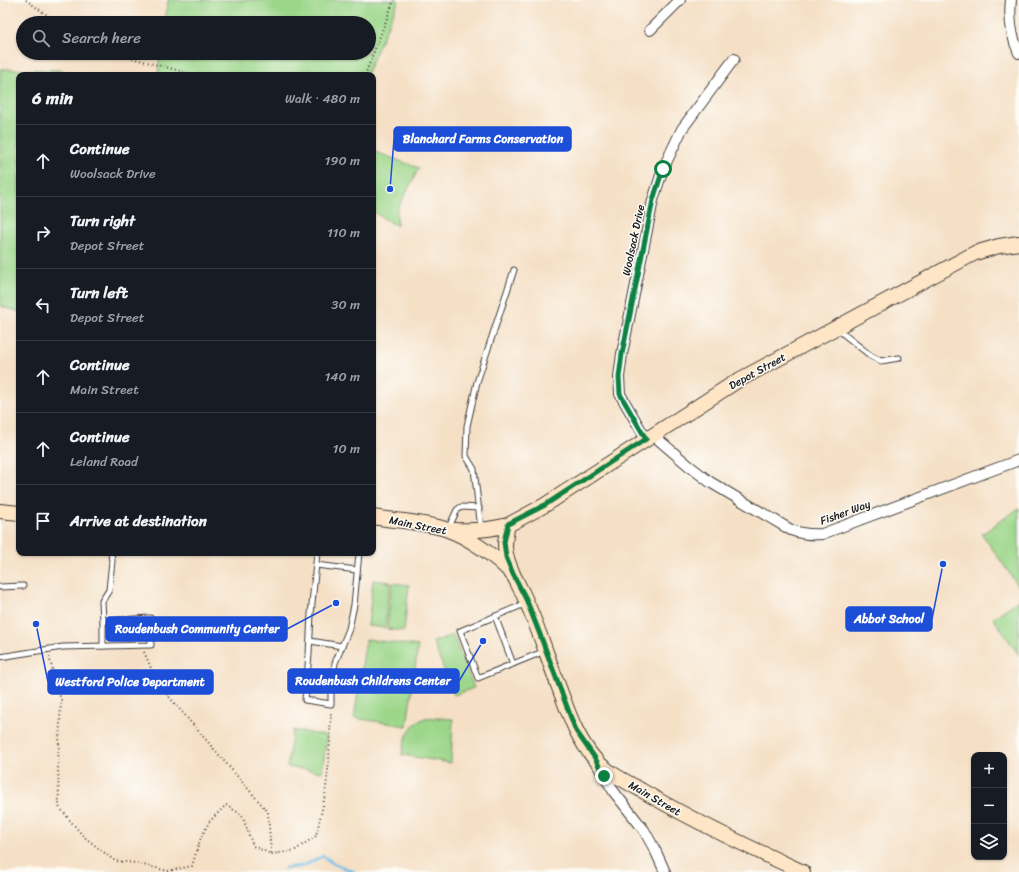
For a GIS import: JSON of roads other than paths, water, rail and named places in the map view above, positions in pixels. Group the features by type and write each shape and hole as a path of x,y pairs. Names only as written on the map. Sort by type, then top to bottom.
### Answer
{"main road":[{"name":"Depot Street","path":"448,530 494,529 508,524 545,505 737,381 976,253 999,246 1019,243"},
{"name":"Main Street","path":"376,518 448,530 472,542 513,574 527,603 576,731 595,758 608,771 711,829 803,872"},
{"path":"508,524 504,542 506,557 513,574"}],"street":[{"path":"650,30 680,0"},
{"path":"1011,0 1012,28 1015,44 1019,53"},
{"name":"Woolsack Drive","path":"650,437 620,394 619,377 622,354 653,200 663,169 682,129 734,59"},
{"name":"Fisher Way","path":"650,437 721,489 791,530 811,535 822,534 1019,460"},
{"path":"595,758 614,792 644,830 656,852 664,872"}],"lane":[{"path":"482,530 474,468 466,456 467,426 477,382 514,270"},
{"path":"836,328 871,356 881,361 899,358"},
{"path":"448,530 457,510 461,507 478,508"},
{"path":"103,646 102,601 109,590 111,556"},
{"path":"317,556 305,700 331,704 331,688 335,663 349,630 354,606 359,556"},
{"path":"316,565 357,570"},
{"path":"0,587 23,586"},
{"path":"527,603 460,631 478,678 546,651"},
{"path":"495,616 513,664"},
{"path":"0,657 63,648 151,645 150,618 103,621"},
{"path":"310,642 342,646"}],"waterway":[{"path":"285,868 303,866 323,856 333,863 354,872"}],"place":[{"name":"Blanchard Farms Conservation","path":"390,189"},
{"name":"Abbot School","path":"943,564"},
{"name":"Roudenbush Community Center","path":"336,603"},
{"name":"Westford Police Department","path":"36,624"},
{"name":"Roudenbush Childrens Center","path":"483,641"}]}
